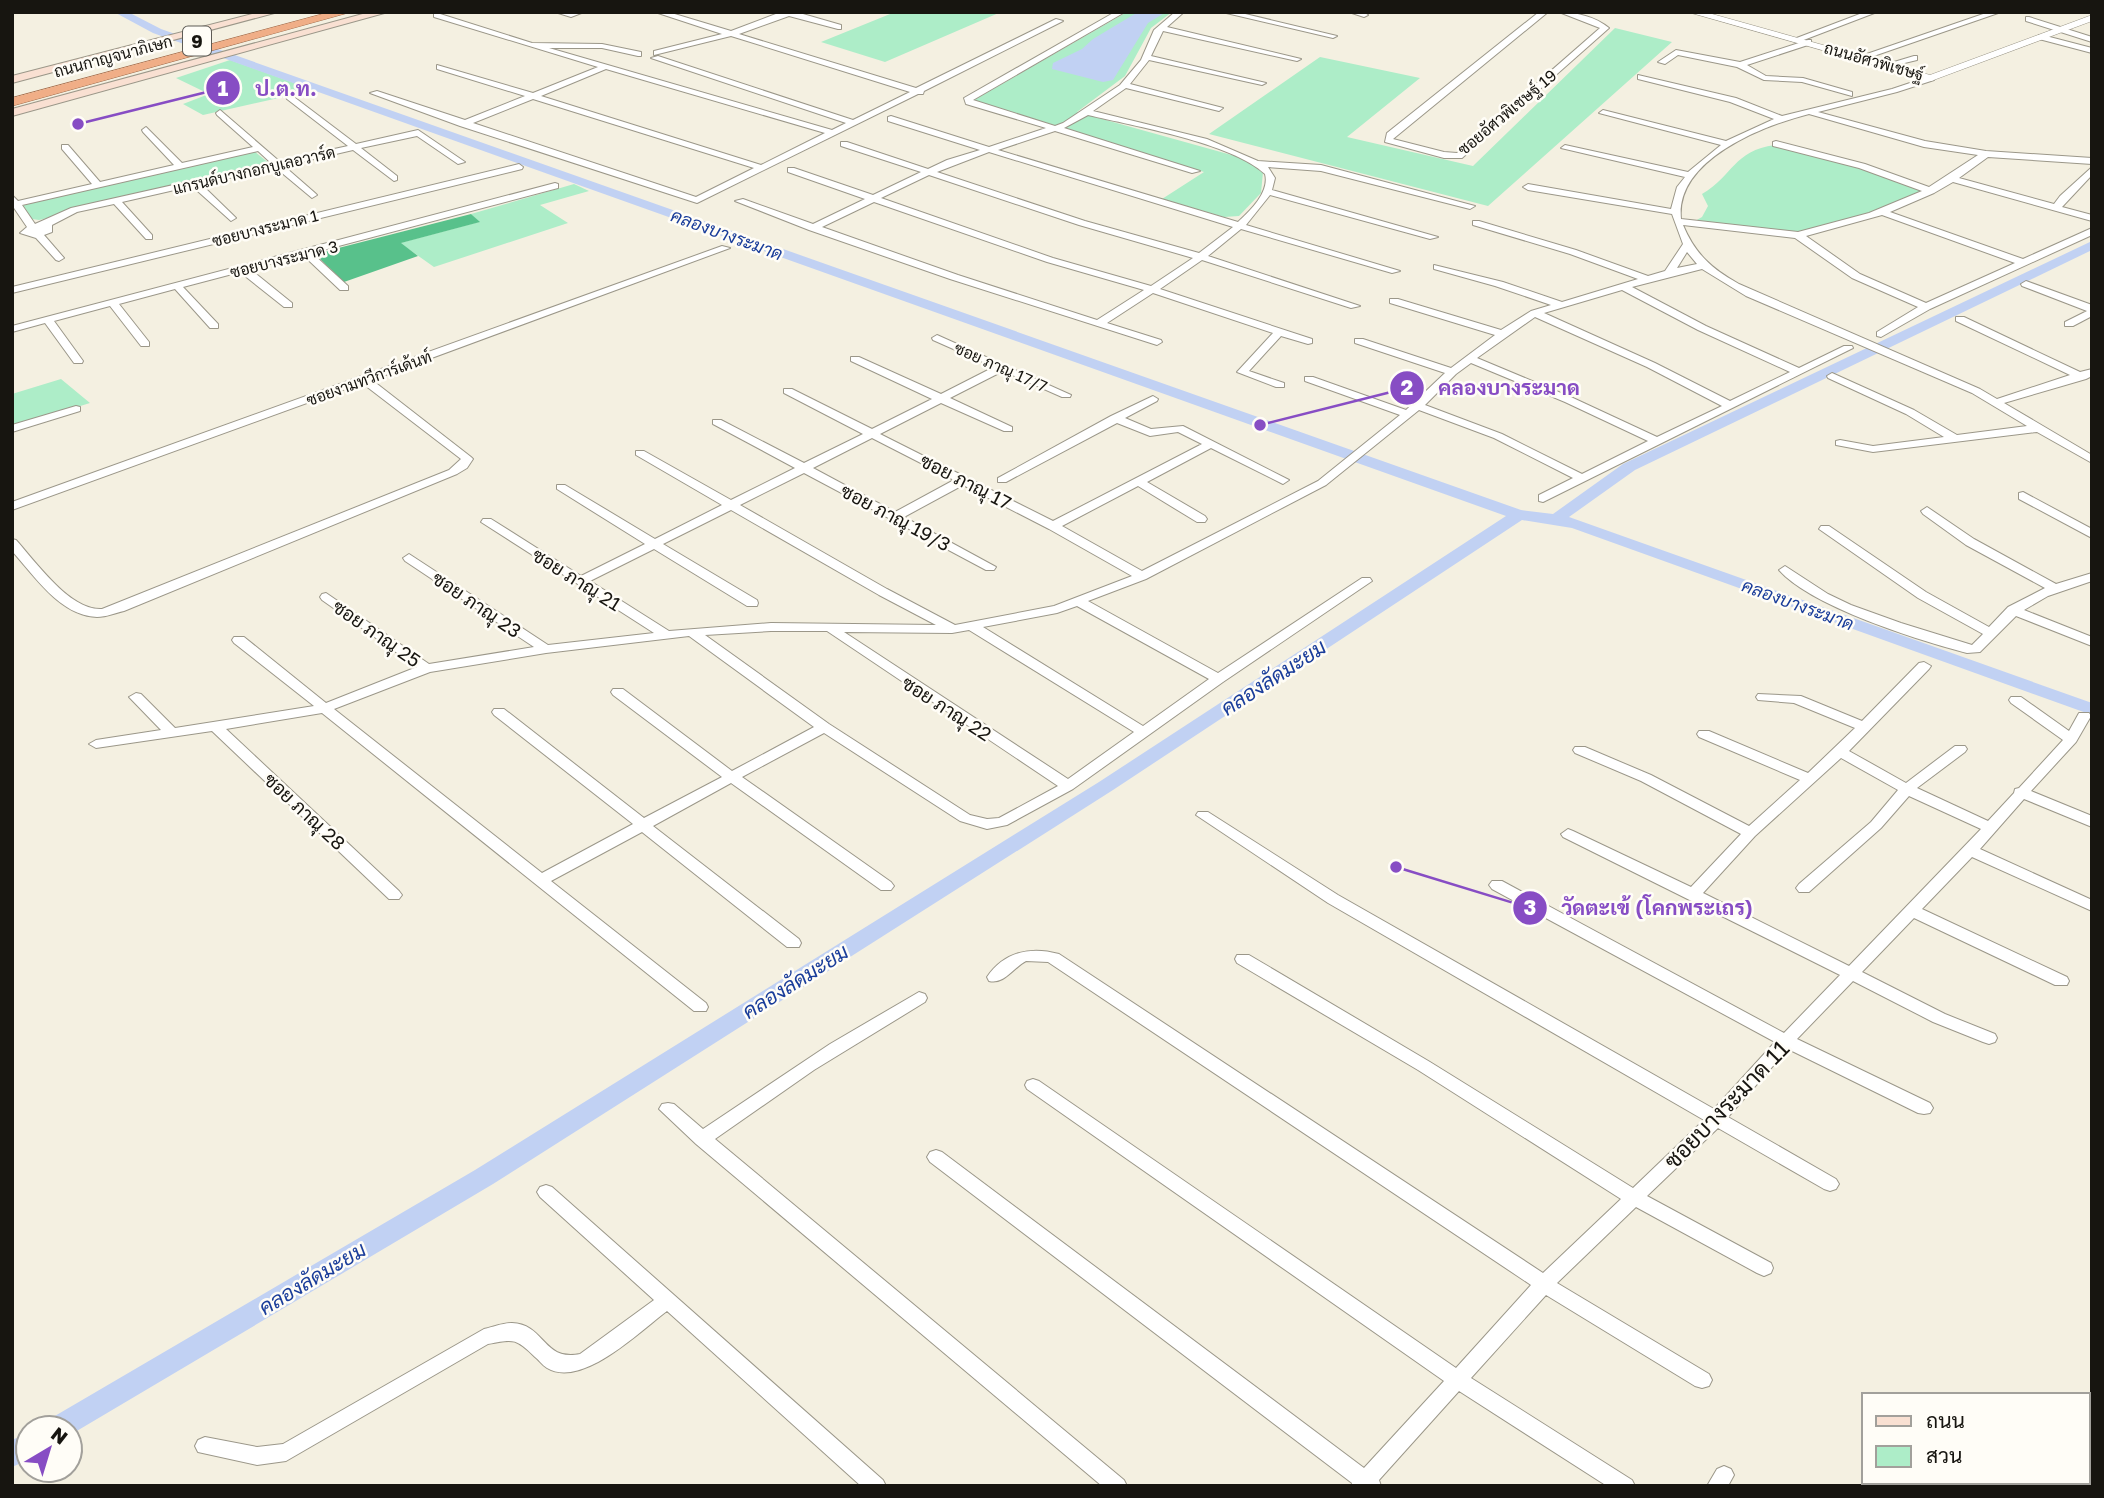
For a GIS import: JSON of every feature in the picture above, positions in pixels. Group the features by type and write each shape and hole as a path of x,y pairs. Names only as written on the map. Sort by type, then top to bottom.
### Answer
{"highway":[{"name":"ถนนกาญจนาภิเษก","path":"12,90 125,56 301,12"},
{"name":"ถนนกาญจนาภิเษก","path":"12,102 345,12"}],"main road":[{"path":"12,80 125,56 273,12"},
{"path":"12,113 383,12"}],"street":[{"path":"559,12 571,15 580,12"},
{"path":"659,12 920,92"},
{"path":"1121,12 968,99 974,104 1195,171"},
{"path":"812,228 928,172 1056,128 1088,112 1124,85 1147,57 1162,28 1180,12"},
{"path":"1226,12 1332,36"},
{"path":"1353,12 1364,15"},
{"name":"ซอยอัศวพิเชษฐ์ 19","path":"1545,12 1390,135 1388,140 1411,148 1459,156 1605,28 1598,23 1563,12"},
{"name":"ถนนอัศวพิเชษฐ์","path":"1693,12 1931,78 2092,19"},
{"path":"1798,39 1873,12"},
{"path":"1862,57 1997,12"},
{"path":"436,13 603,68 833,133"},
{"path":"531,45 603,46 638,54 635,56 639,59 731,34 789,13 838,27"},
{"path":"2029,19 2092,40"},
{"path":"374,93 687,199 697,200 1059,21"},
{"path":"1162,28 1297,59"},
{"path":"2042,37 2092,51"},
{"path":"1740,65 1809,42"},
{"path":"2055,51 2070,45"},
{"path":"1662,62 1672,54 1681,52 1740,65 1764,78 1803,80 1849,94"},
{"path":"656,55 855,122"},
{"path":"1147,57 1262,83"},
{"path":"1888,65 1914,58"},
{"path":"440,66 763,168"},
{"path":"463,124 603,68"},
{"path":"1641,77 1733,100 1782,119"},
{"path":"1931,78 1908,87 1782,119 1726,145 1682,185 1676,217 1688,245 1702,266 1750,294 1915,363 1997,402 2092,460"},
{"path":"1124,85 1219,108"},
{"path":"289,97 394,178"},
{"path":"1088,112 1223,148 1268,170 1270,181 1265,197 1241,225 1200,257 1099,323"},
{"path":"220,113 312,195"},
{"path":"1603,113 1726,145"},
{"path":"1811,113 1924,144 1986,154 2092,161"},
{"path":"891,119 1395,271"},
{"path":"146,130 180,166"},
{"name":"แกรนด์บางกอกบูเลอวาร์ด","path":"15,239 74,210 418,133 461,162"},
{"path":"844,144 1082,223 1355,306"},
{"path":"1776,144 1863,166 1931,191"},
{"path":"65,147 98,185"},
{"path":"60,258 14,201 260,148"},
{"path":"1565,148 1690,176"},
{"path":"1528,187 1676,217 1798,235 1837,227 1931,191 1954,179 1986,154"},
{"path":"1258,164 1321,168 1470,206"},
{"name":"ซอยบางระมาด 1","path":"12,290 519,167"},
{"path":"791,170 1051,260 1152,289 1308,341"},
{"path":"2057,207 2092,170"},
{"path":"1954,179 2092,218"},
{"path":"194,183 231,218"},
{"name":"ซอยบางระมาด 3","path":"12,329 555,186"},
{"path":"1267,191 1433,237"},
{"path":"116,201 149,237"},
{"path":"740,201 954,277 1157,342"},
{"path":"1882,212 2022,262"},
{"path":"1476,223 1548,240 1647,279"},
{"path":"1881,334 1926,307 2092,230"},
{"path":"1798,235 1856,276 1926,307"},
{"path":"1669,272 1688,245"},
{"name":"ซอยงามทวีการ์เด้นท์","path":"12,506 725,248"},
{"path":"306,253 344,288"},
{"path":"96,744 216,728 325,708 427,668 546,649 692,632 771,627 953,629 1080,602 1142,576 1322,483 1418,406 1452,372 1535,313 1669,272 1702,266"},
{"path":"1437,267 1561,305"},
{"path":"243,269 288,305"},
{"path":"2026,284 2092,311"},
{"path":"177,286 214,326"},
{"path":"1622,286 1702,328 1798,372"},
{"path":"1394,301 1502,334"},
{"path":"113,303 145,344"},
{"path":"2068,324 2092,311"},
{"path":"1535,313 1731,406"},
{"path":"1960,319 2083,376 2092,388"},
{"path":"48,320 78,361"},
{"path":"1280,331 1242,372 1280,385"},
{"name":"ซอย ภาณุ 17/7","path":"937,338 1066,396"},
{"path":"1359,341 1452,372"},
{"path":"1543,498 1655,440 1848,348"},
{"path":"855,359 1008,429"},
{"path":"1470,359 1569,400 1655,440"},
{"path":"581,581 1003,367"},
{"path":"1832,376 1910,412 1954,439"},
{"path":"1997,402 2083,376"},
{"path":"12,543 70,604 83,611 98,613 132,603 463,466 467,459 460,452 364,379"},
{"path":"1309,379 1408,414"},
{"name":"ซอย ภาณุ 17","path":"788,391 1053,526 1142,576"},
{"path":"1002,480 1153,399"},
{"path":"1418,406 1510,441 1581,478"},
{"path":"12,429 76,409"},
{"path":"1115,418 1150,433 1179,428 1283,480"},
{"name":"ซอย ภาณุ 19/3","path":"716,422 990,567"},
{"path":"1840,443 1873,449 2040,428"},
{"path":"1053,526 1211,444"},
{"path":"640,453 953,629"},
{"path":"896,516 964,480"},
{"path":"1139,482 1201,519"},
{"path":"561,487 752,603"},
{"path":"2023,496 2092,534"},
{"path":"1927,511 1970,542 2052,587"},
{"name":"ซอย ภาณุ 21","path":"487,522 667,635"},
{"path":"1825,529 1922,595 1990,633"},
{"name":"ซอย ภาณุ 23","path":"409,558 546,649"},
{"path":"1785,570 1801,585 1835,602 1967,649 1976,649 2013,610 2052,587 2092,577"},
{"path":"692,632 824,727 965,818 987,824 1013,818 1068,786 1218,679 1366,581"},
{"name":"ซอย ภาณุ 25","path":"326,597 427,668"},
{"path":"1080,602 1218,679"},
{"path":"2013,610 2092,642"},
{"path":"972,626 1143,732"},
{"name":"ซอย ภาณุ 22","path":"828,627 1068,786"},
{"path":"239,640 701,1007"},
{"path":"1693,894 1750,833 1840,751 1924,666"},
{"path":"618,692 730,776 886,886"},
{"path":"136,697 173,734"},
{"path":"1763,697 1796,699 1862,726"},
{"path":"2016,700 2071,739"},
{"path":"499,712 793,943"},
{"name":"ซอยบางระมาด 11","path":"1366,1484 1456,1379 1545,1284 1716,1119 1850,973 1970,850 2071,739 2084,716"},
{"path":"543,879 824,727"},
{"name":"ซอย ภาณุ 28","path":"216,728 394,895"},
{"path":"1704,734 1809,779"},
{"path":"1804,888 1876,825 1906,789 1960,749"},
{"path":"1580,750 1646,778 1750,833"},
{"path":"1840,751 1906,789 1989,827"},
{"path":"2021,792 2092,822"},
{"path":"1203,815 1333,898 1830,1184"},
{"path":"1568,834 1939,1018 1989,1038"},
{"path":"1970,850 2092,906"},
{"path":"1497,886 1786,1041 1924,1108"},
{"path":"1912,911 2061,981"},
{"path":"995,977 1015,958 1035,953 1054,958 1545,1284 1702,1380"},
{"path":"1243,959 1424,1066 1633,1198 1764,1268"},
{"path":"702,1139 856,1033 919,998"},
{"path":"1033,1085 1456,1379 1625,1486"},
{"path":"668,1109 1117,1486"},
{"path":"936,1157 1366,1484"},
{"path":"546,1192 876,1486"},
{"path":"205,1446 257,1456 285,1452 484,1337 513,1331 528,1338 553,1362 567,1365 585,1361 668,1300"}],"green space":[{"path":"895,12 1001,12 885,62 821,42"},
{"path":"1127,12 1172,12 1151,28 1125,76 1077,112 1246,159 1263,172 1261,193 1239,216 1224,217 1162,199 1204,172 974,100"},
{"path":"1615,28 1672,42 1488,206 1209,134 1320,57 1420,78 1347,137 1473,166"},
{"path":"230,60 314,90 203,115 183,104 209,94 176,78"},
{"path":"1775,145 1827,157 1925,190 1876,212 1805,236 1695,221 1702,217 1708,206 1702,194 1713,187 1742,158 1761,148"},
{"path":"254,151 270,164 39,220 32,219 23,205"},
{"path":"574,184 589,191 540,205 568,223 434,267 400,243 479,222 471,214"},
{"path":"471,214 480,222 401,243 418,256 344,282 315,254"},
{"path":"61,379 90,403 12,427 12,394"}],"water":[{"path":"1138,12 1166,12 1148,23 1113,80 1103,82 1052,69 1053,63 1082,49 1093,39"}],"waterway":[{"name":"คลองบางระมาด","path":"119,12 157,31 1519,515"},
{"path":"1556,519 1629,467 2092,245"},
{"name":"คลองลัดมะยม","path":"82,1414 484,1177 1106,786 1519,515"},
{"name":"คลองบางระมาด","path":"1519,515 1556,519"},
{"name":"คลองบางระมาด","path":"1556,519 1577,524 2092,709"}],"place":[{"name":"ป.ต.ท.","path":"78,124"},
{"name":"คลองบางระมาด","path":"1260,425"},
{"name":"วัดตะเข้ (โคกพระเถร)","path":"1396,867"}]}
